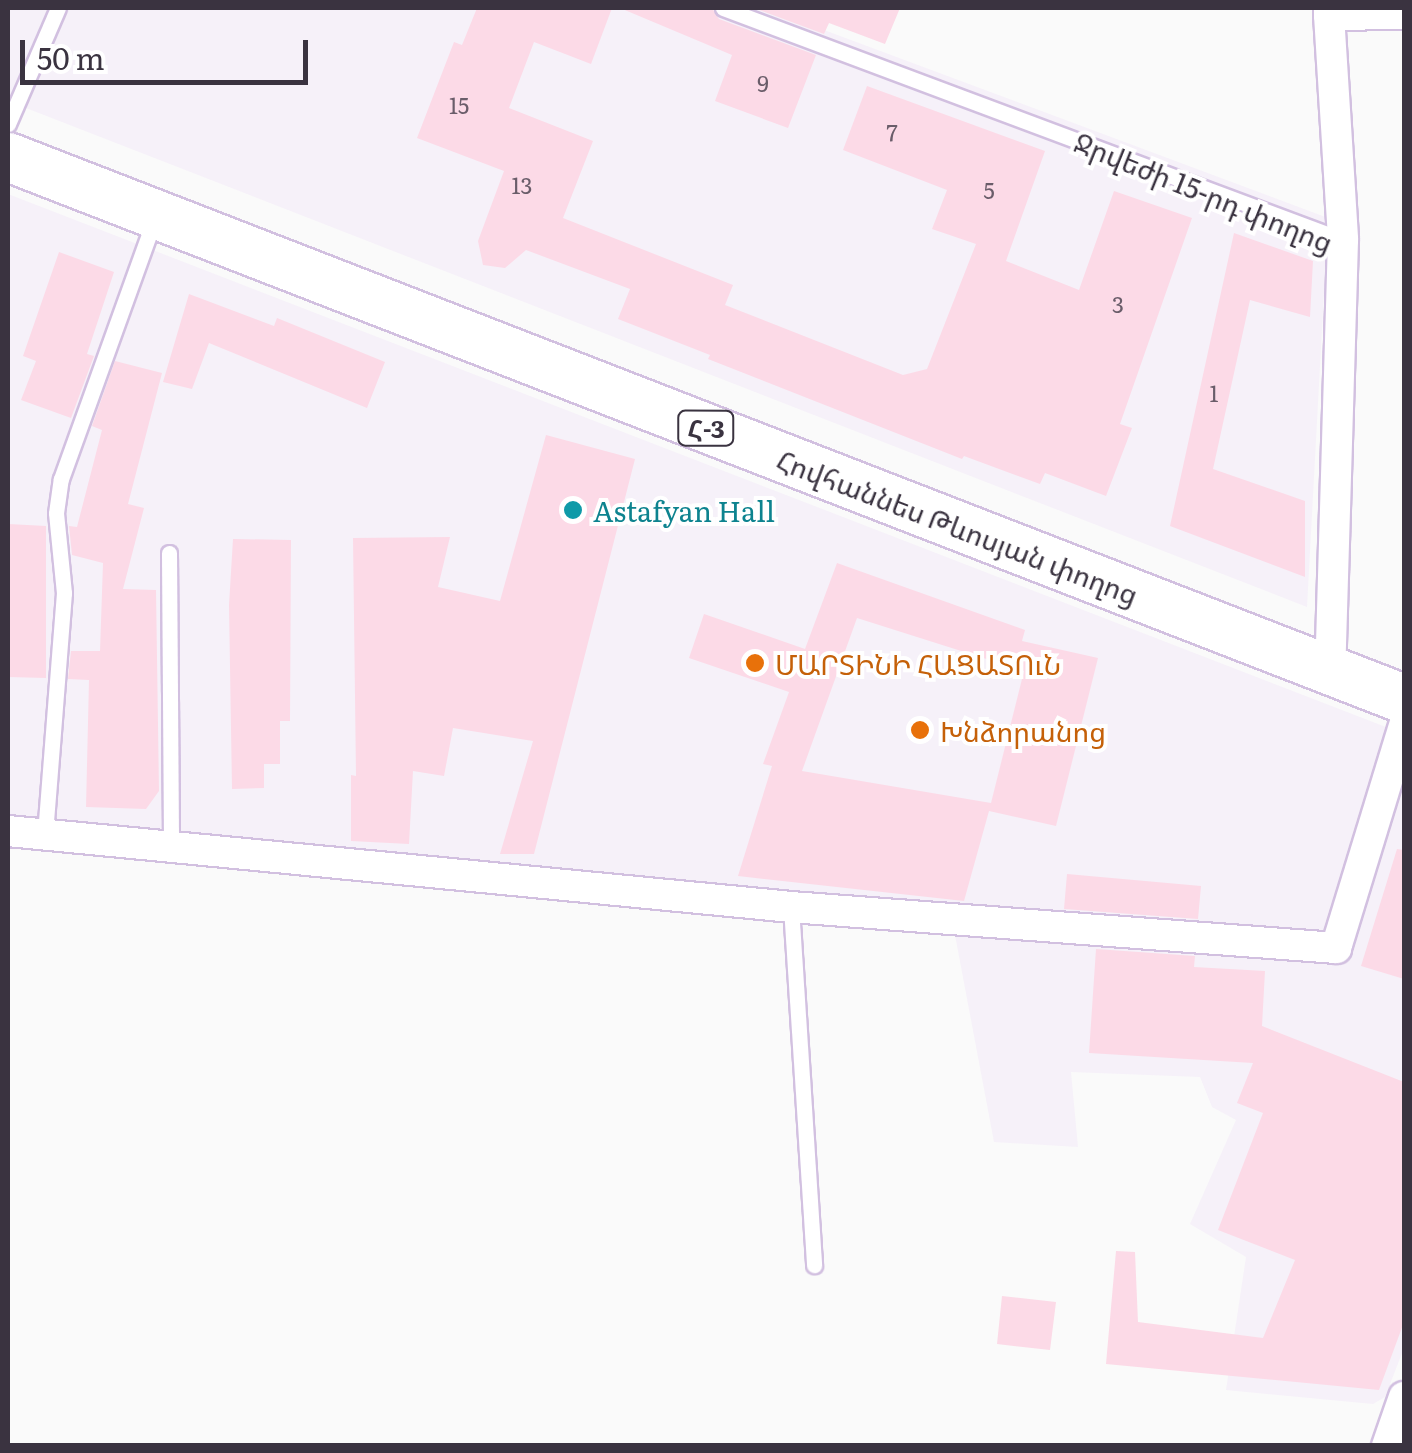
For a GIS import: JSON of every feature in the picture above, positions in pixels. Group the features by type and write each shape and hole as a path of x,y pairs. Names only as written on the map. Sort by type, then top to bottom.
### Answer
{"main road":[{"name":"Հովհաննես Թևոսյան փողոց","path":"8,123 1330,653 1404,699"},
{"name":"Հովհաննես Թևոսյան փողոց","path":"8,156 156,215 1330,653 1404,664"}],"street":[{"path":"1343,240 1329,11 1404,14"},
{"name":"Ջրվեժի 15-րդ փողոց","path":"1330,653 1343,240"},
{"path":"8,830 791,907 1336,948 1404,725"},
{"path":"1387,1446 1404,1397"}],"lane":[{"path":"8,123 58,8"},
{"name":"Ջրվեժի 15-րդ փողոց","path":"724,8 1343,240"},
{"path":"45,834 64,593 56,513 60,479 156,215"},
{"path":"169,553 172,847"},
{"path":"791,907 814,1265"}],"shaded area":[{"path":"8,8 765,8 1328,218 1307,607 8,101"},
{"path":"8,194 1404,734 1404,1348 1385,1397 1373,1404 1226,1390 1246,1257 1190,1224 1236,1120 1212,1107 1200,1077 1071,1072 1078,1147 994,1142 955,935 8,839"}],"building":[{"path":"477,8 612,8 591,64 534,42 509,108 593,141 563,218 733,285 725,305 903,375 927,369 976,244 932,229 947,190 843,150 867,86 1045,151 1006,261 1079,290 1114,191 1192,218 1120,424 1132,428 1106,496 1045,473 1040,484 964,456 962,459 708,359 710,355 618,319 630,289 526,250 505,268 483,265 478,241 504,171 417,138 454,42 462,45"},
{"path":"620,8 712,8 719,19 816,55 788,128 715,101 732,55"},
{"path":"754,8 900,8 885,44 829,23 824,34"},
{"path":"1234,233 1313,261 1310,317 1250,300 1213,469 1305,501 1305,577 1170,526"},
{"path":"59,252 114,272 87,354 94,356 71,418 21,400 36,361 23,356"},
{"path":"189,294 274,326 277,318 385,362 367,408 209,343 192,389 163,382"},
{"path":"115,361 162,373 128,504 144,508 123,589 156,590 159,791 146,809 86,807 89,680 68,679 71,651 100,651 103,563 72,555 69,526 77,527 102,430 92,426"},
{"path":"546,435 635,459 534,854 500,854 533,741 453,728 444,776 413,771 409,844 351,841 351,775 356,776 353,538 450,537 438,587 500,601"},
{"path":"8,524 46,526 46,678 8,677"},
{"path":"233,539 291,540 290,721 280,721 280,764 264,764 264,788 232,789 229,605"},
{"path":"837,563 1025,630 1022,641 1098,658 1056,826 989,811 964,901 738,876 772,766 763,764 789,692 689,658 704,614 805,649","holes":["857,618 1024,671 991,803 802,771"]},
{"path":"1397,849 1404,850 1404,979 1361,966"},
{"path":"1067,874 1201,886 1198,919 1064,909"},
{"path":"1096,949 1195,956 1194,967 1265,971 1262,1026 1404,1082 1404,1322 1379,1390 1106,1364 1116,1251 1135,1252 1138,1322 1263,1338 1295,1260 1218,1230 1263,1113 1237,1103 1253,1063 1089,1053"},
{"path":"1002,1296 1056,1302 1050,1350 997,1344"}],"place":[{"name":"Astafyan Hall","path":"573,510"},
{"name":"ՄԱՐՏԻՆԻ ՀԱՑԱՏՈւՆ","path":"755,663"},
{"name":"Խնձորանոց","path":"920,730"}]}
